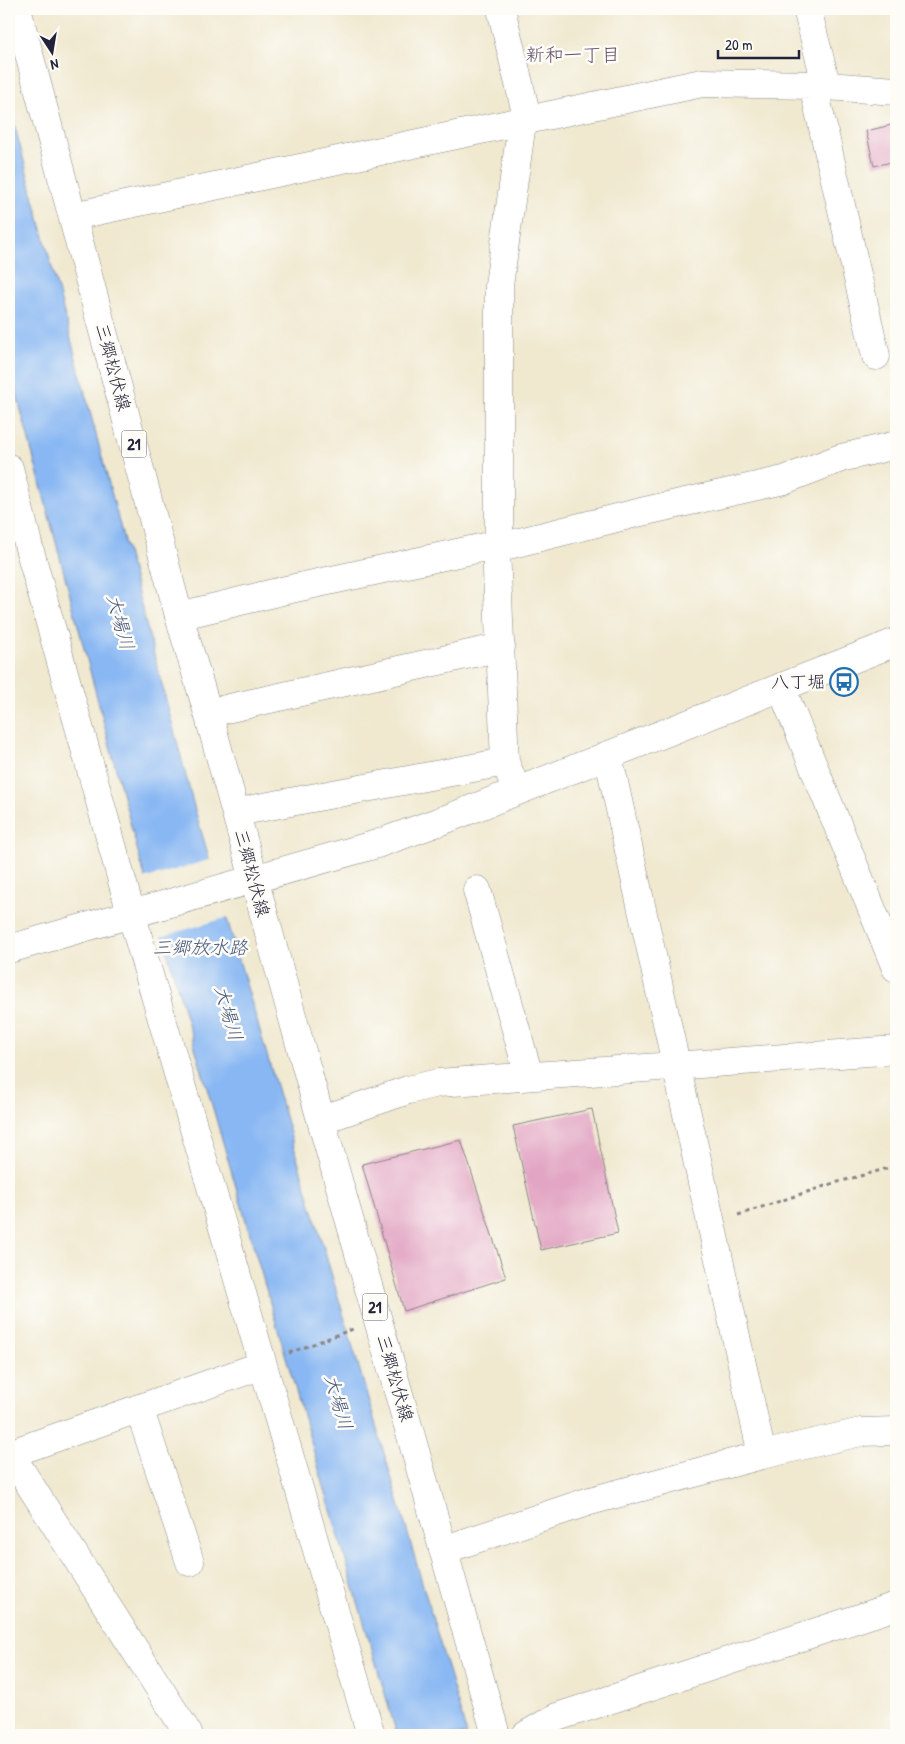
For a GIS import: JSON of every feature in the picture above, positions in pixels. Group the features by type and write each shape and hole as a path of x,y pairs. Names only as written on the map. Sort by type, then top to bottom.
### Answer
{"street":[{"name":"三郷松伏線","path":"17,9 180,616 208,713 243,881 321,1120 496,1735"},
{"path":"501,9 525,122 499,285 497,546 505,762 517,791"},
{"path":"807,9 820,86 876,356"},
{"path":"73,216 702,84 820,86 896,91"},
{"path":"180,616 286,590 497,546 784,480 841,458 896,445"},
{"path":"9,468 18,545 138,911 263,1364 371,1735"},
{"path":"9,949 377,844 896,642"},
{"path":"208,713 501,647"},
{"path":"782,687 896,968"},
{"path":"608,755 762,1454"},
{"path":"253,809 505,762"},
{"path":"478,890 530,1076"},
{"path":"321,1120 408,1090 438,1082 896,1050"},
{"path":"189,1735 9,1454 178,1396 263,1364"},
{"path":"139,1408 190,1562"},
{"path":"443,1550 590,1501 762,1454 861,1432 896,1431"},
{"path":"526,1735 557,1717 896,1606"}],"path":[{"path":"730,1218 831,1184 896,1166"},
{"path":"263,1364 354,1329"}],"water":[{"name":"三郷放水路","path":"9,104 195,810 467,1735 397,1735 140,860 9,365"}],"pier":[{"path":"212,859 229,917 160,937 143,879"}],"building":[{"path":"896,124 896,161 874,166 866,131"},
{"path":"592,1109 618,1233 541,1250 513,1126"},
{"path":"461,1140 506,1278 404,1311 362,1164"}],"place":[{"name":"八丁堀","path":"844,682"}],"district":[{"name":"新和一丁目","path":"573,54"}],"water label":[{"name":"大場川","path":"121,622"},
{"name":"大場川","path":"229,1013"},
{"name":"大場川","path":"339,1402"}]}
